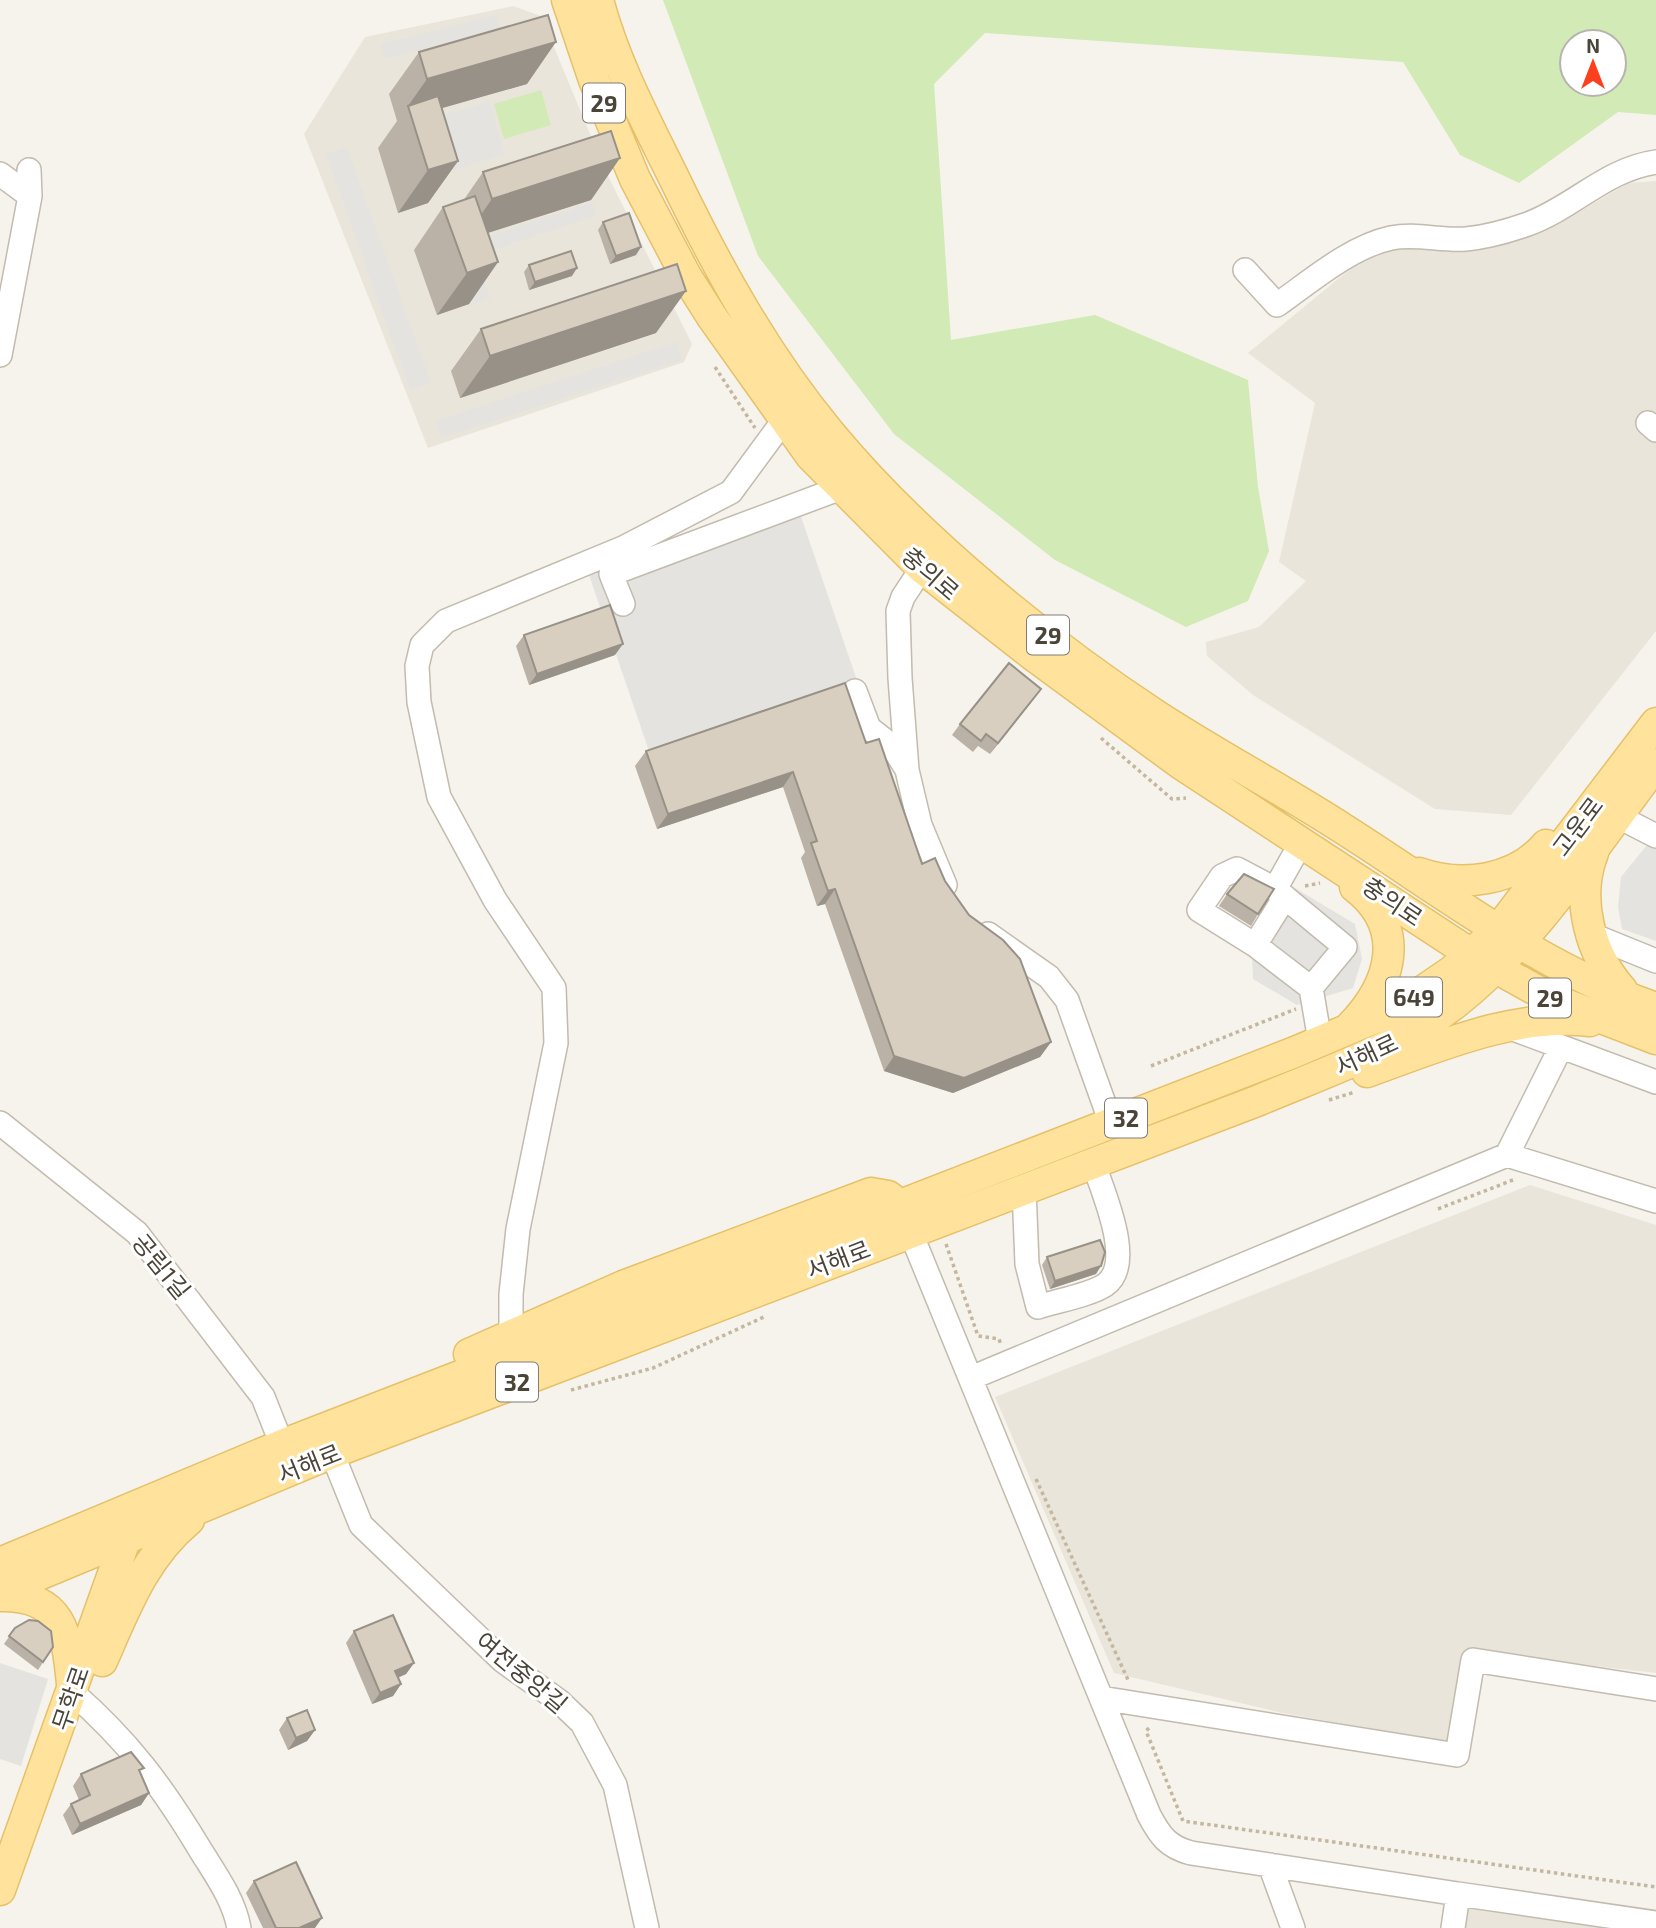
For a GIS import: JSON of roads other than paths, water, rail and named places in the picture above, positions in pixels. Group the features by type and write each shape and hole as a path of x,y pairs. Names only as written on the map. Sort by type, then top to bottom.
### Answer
{"main road":[{"name":"충의로","path":"568,0 594,80 635,179 670,246 744,366 811,456 841,488 922,568 1034,656 1181,764 1483,960"},
{"name":"충의로","path":"598,0 632,94 700,231 756,329 829,433 920,526 985,587 1150,711 1339,826 1510,936"},
{"path":"670,246 683,231 700,231"},
{"name":"고운로","path":"1510,936 1588,833 1656,723"},
{"name":"고운로","path":"1588,833 1617,816 1656,764"},
{"path":"1258,1101 1265,1108 1468,1038 1508,1027 1560,1019 1608,1023 1606,1003 1622,996 1622,990 1611,977 1592,935 1585,898 1588,833 1564,825 1530,863 1501,876 1439,879 1396,864"},
{"path":"1312,850 1341,849 1344,836 1339,826"},
{"name":"32","path":"1312,850 1376,907 1389,940 1388,967 1383,979 1362,1015 1350,1027"},
{"name":"32","path":"1483,960 1510,936"},
{"name":"29","path":"1510,936 1622,996 1656,1008"},
{"name":"29","path":"1483,960 1548,997 1608,1023 1656,1039"},
{"name":"서해로","path":"0,1594 332,1453 909,1228 1111,1123 1320,1041 1414,997 1483,960"},
{"name":"서해로","path":"0,1563 282,1445 1024,1189 1258,1101 1359,1059 1412,1032 1458,1001 1483,960"},
{"path":"1350,1027 1362,1031 1368,1040 1365,1052 1359,1059"},
{"path":"282,1445 511,1334 623,1286 871,1193 888,1196 909,1228"},
{"name":"무학로","path":"0,1890 136,1505"},
{"path":"0,1594 22,1597 40,1603 52,1611 62,1626 68,1645 72,1692 92,1683 132,1593 160,1548 208,1505"}],"street":[{"path":"1245,270 1277,305 1327,270 1362,250 1391,238 1421,236 1465,239 1507,231 1532,222 1615,173 1634,165 1656,162"},
{"path":"0,355 30,196 29,170"},
{"path":"0,174 30,196"},
{"path":"511,1334 511,1294 518,1229 556,1042 554,988 495,900 439,797 419,702 417,666 422,645 446,621 622,548 731,492 784,420"},
{"path":"622,604 611,574 841,488"},
{"path":"922,568 902,597 898,611 907,770 920,825 946,888 954,899"},
{"path":"855,691 869,728 892,746 907,770"},
{"path":"1617,816 1656,836"},
{"path":"1255,944 1280,893 1312,850"},
{"path":"1311,988 1345,947 1280,893 1244,872 1232,870 1222,876 1199,911 1255,944 1311,988 1320,1041"},
{"path":"970,922 1049,977 1067,1000 1111,1123"},
{"path":"1592,935 1656,961"},
{"path":"1508,1027 1560,1049 1656,1082"},
{"path":"1507,1155 1560,1049"},
{"name":"공림1길","path":"0,1124 137,1233 263,1396 282,1445"},
{"path":"971,1378 1507,1155 1656,1201"},
{"path":"1024,1189 1027,1264 1038,1307 1105,1285 1114,1274 1118,1246 1093,1163"},
{"path":"909,1228 1161,1838 1181,1850 1656,1923"},
{"name":"여전중앙길","path":"332,1453 361,1525 503,1661 559,1701 582,1723 615,1785 647,1928"},
{"path":"1101,1698 1457,1755 1474,1660 1656,1689"},
{"path":"72,1692 116,1731 157,1780 225,1889 239,1928"},
{"path":"1270,1865 1293,1928"},
{"path":"1453,1928 1458,1894"}]}
